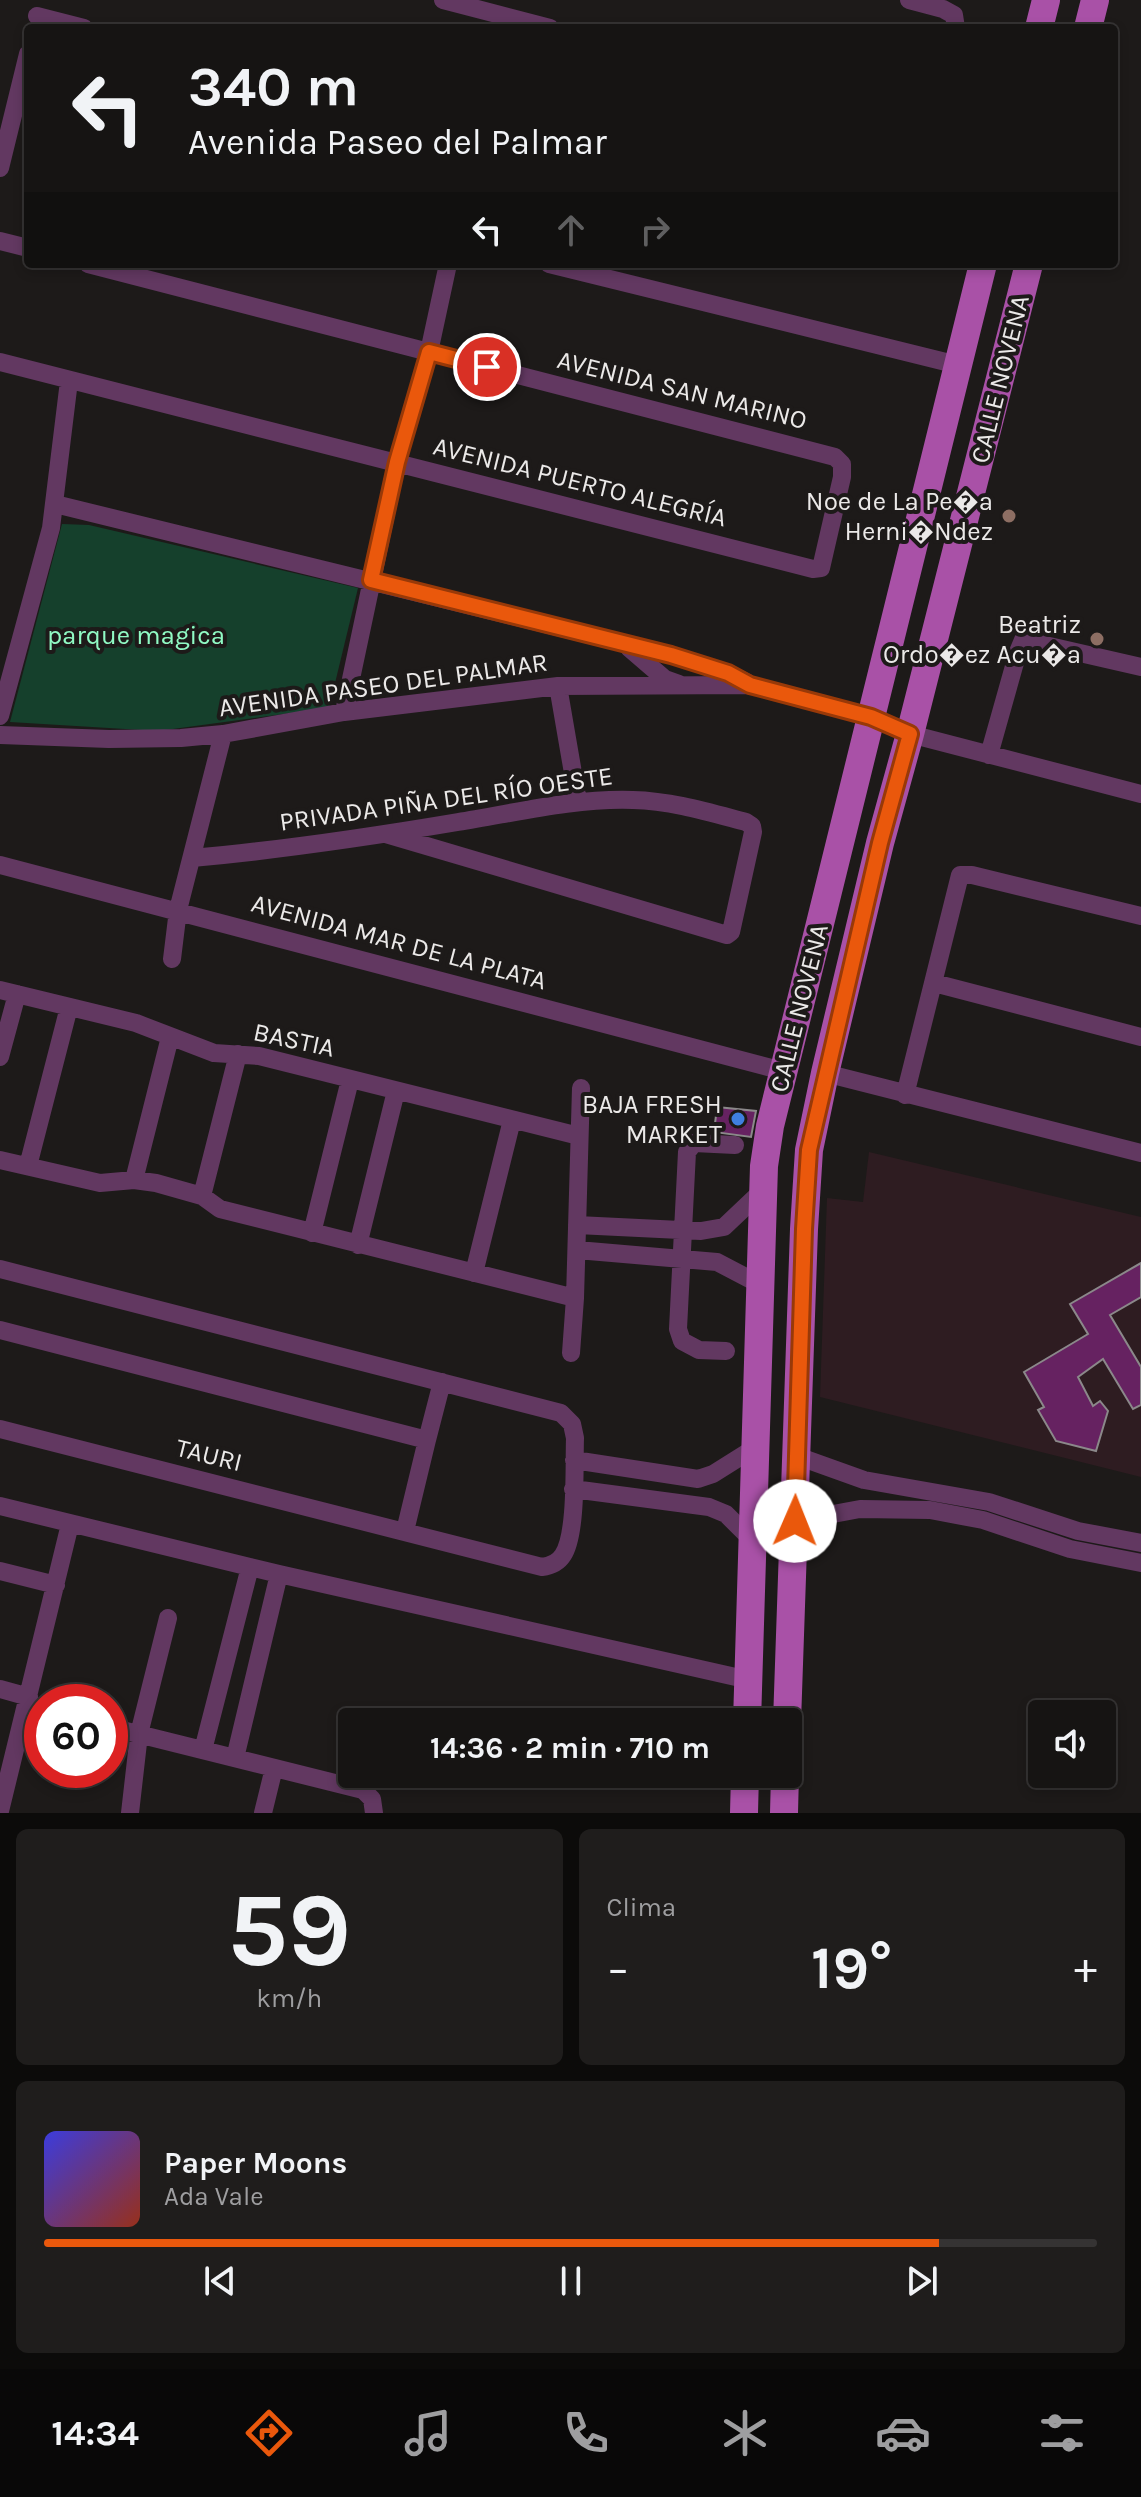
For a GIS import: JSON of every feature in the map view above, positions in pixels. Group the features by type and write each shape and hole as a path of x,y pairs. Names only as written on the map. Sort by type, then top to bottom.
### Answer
{"main road":[{"path":"1040,24 1046,0"},
{"path":"1089,24 1095,0"},
{"name":"CALLE NOVENA","path":"748,1708 763,1190 770,1126 982,268"},
{"name":"CALLE NOVENA","path":"787,1708 809,1150 880,843 1028,268"},
{"path":"749,1680 788,1683"},
{"path":"744,1813 745,1788"},
{"path":"784,1813 785,1788"}],"street":[{"path":"443,0 538,24"},
{"path":"909,0 943,9 955,21"},
{"path":"37,15 70,24"},
{"path":"0,168 20,131 24,92"},
{"path":"0,241 24,247"},
{"name":"AVENIDA SAN MARINO","path":"104,268 835,457 842,464 821,568"},
{"path":"344,712 397,462 429,352 447,268"},
{"path":"565,268 958,365"},
{"name":"AVENIDA PUERTO ALEGRÍA","path":"0,362 797,565 821,568"},
{"path":"0,716 55,504 69,381"},
{"path":"55,504 624,643 728,673 750,685"},
{"path":"989,755 1023,640 1141,667"},
{"path":"620,684 631,677 635,667 633,655 624,643"},
{"path":"624,643 665,679 686,687"},
{"name":"AVENIDA PASEO DEL PALMAR","path":"0,735 145,740 223,734 344,712 558,686 750,685 871,717 910,734 1141,794"},
{"path":"558,686 578,802"},
{"path":"172,959 178,910 223,734"},
{"name":"PRIVADA PIÑA DEL RÍO OESTE","path":"192,858 386,834 578,802 632,800 684,805 752,826 731,932 727,935 386,834"},
{"name":"AVENIDA MAR DE LA PLATA","path":"0,865 783,1071"},
{"path":"905,1095 960,875 972,875 1141,916"},
{"path":"934,983 1141,1037"},
{"path":"0,1057 8,992"},
{"name":"BASTIA","path":"8,992 136,1023 214,1053 259,1056 579,1136"},
{"path":"28,1166 69,1007"},
{"path":"134,1180 170,1037"},
{"path":"202,1196 238,1054"},
{"path":"825,1073 1141,1153"},
{"path":"312,1233 350,1080"},
{"path":"571,1353 581,1088"},
{"path":"358,1245 396,1091"},
{"path":"474,1273 512,1120"},
{"path":"726,1351 699,1350 682,1341 678,1329 681,1258 687,1152 694,1143 735,1145"},
{"path":"0,1160 100,1183 134,1180 156,1183 202,1196 220,1209 575,1298"},
{"path":"577,1225 683,1230 724,1227 763,1190"},
{"path":"577,1250 717,1262 761,1285"},
{"path":"0,1269 561,1413 572,1424 575,1438 573,1489 709,1507 726,1514 753,1541"},
{"path":"0,1330 427,1440"},
{"path":"405,1531 442,1382"},
{"name":"TAURI","path":"0,1429 542,1567 549,1566 563,1555 571,1535 573,1489"},
{"path":"574,1460 698,1479 713,1474 756,1447"},
{"path":"797,1456 864,1480 989,1502 1074,1540 1141,1563"},
{"path":"669,1502 672,1476"},
{"path":"893,1508 894,1487"},
{"path":"0,1506 279,1574 749,1680"},
{"path":"795,1521 860,1509 930,1510 1074,1540 1141,1543"},
{"path":"32,1684 70,1524"},
{"path":"203,1750 250,1567"},
{"path":"0,1571 56,1585"},
{"path":"235,1758 279,1574"},
{"path":"130,1813 139,1734 168,1618"},
{"path":"0,1689 24,1696"},
{"path":"0,1811 24,1717"},
{"path":"128,1731 363,1790 372,1799 374,1813"},
{"path":"263,1813 274,1768"}],"shaded area":[{"path":"869,1152 1141,1217 1141,1477 820,1397 827,1198 863,1202"}],"green space":[{"name":"parque magica","path":"62,524 89,525 358,588 329,708 158,731 10,722"}],"building":[{"name":"BAJA FRESH MARKET","path":"717,1107 756,1111 751,1137 714,1132"},
{"path":"1141,1263 1141,1297 1110,1315 1141,1367 1141,1405 1133,1409 1103,1359 1078,1377 1093,1406 1100,1401 1108,1411 1096,1451 1056,1441 1038,1410 1044,1407 1024,1372 1088,1334 1070,1304"}],"place":[{"name":"Noe de La Pe�a Herni�Ndez","path":"1009,516"},
{"name":"Beatriz Ordo�ez Acu�a","path":"1097,639"},
{"name":"BAJA FRESH MARKET","path":"738,1119"}],"route":[{"path":"487,367 429,352 397,462 371,580 671,655 728,673 750,685 871,717 910,734 880,843 809,1150 795,1521"}]}
